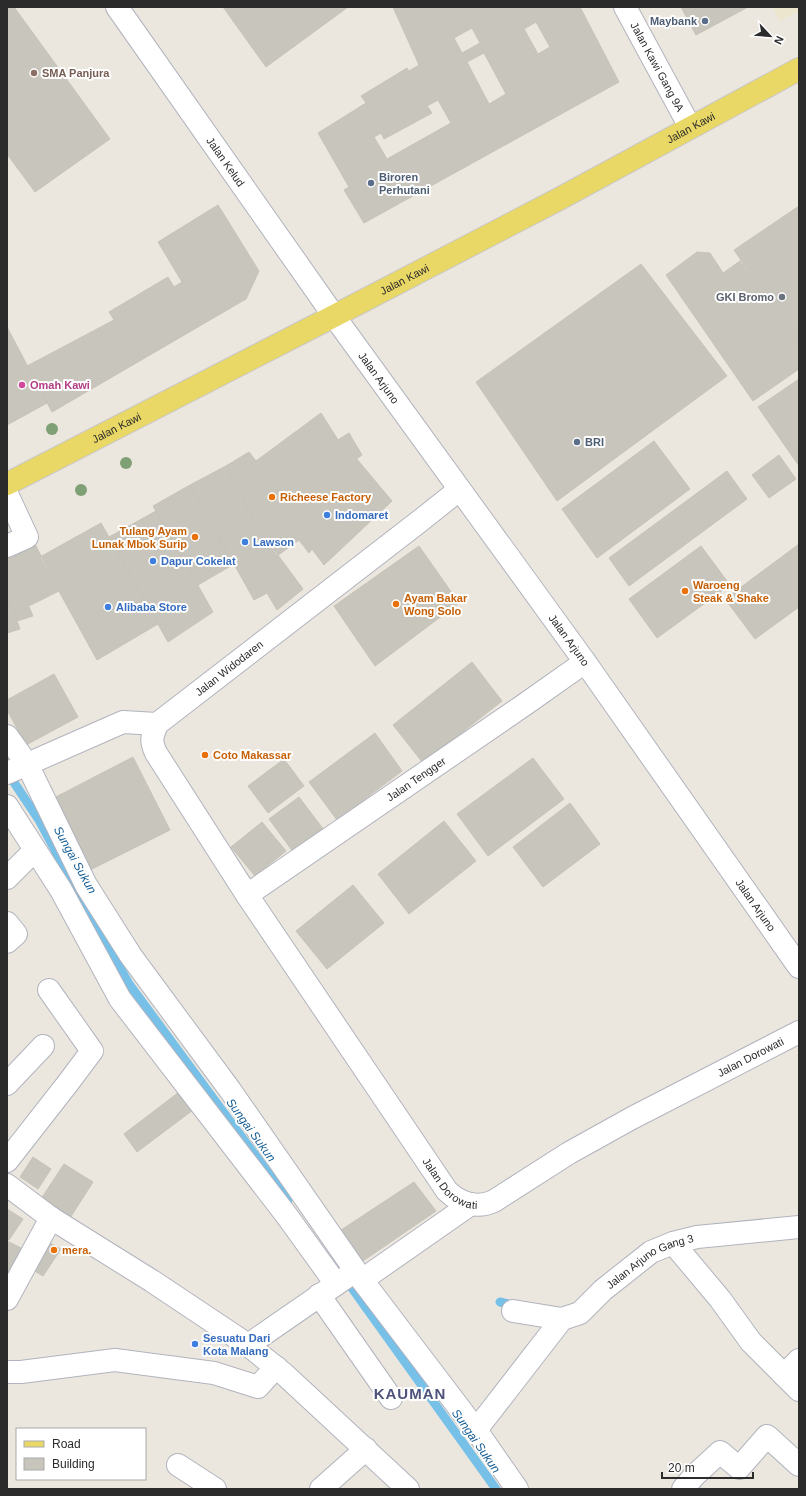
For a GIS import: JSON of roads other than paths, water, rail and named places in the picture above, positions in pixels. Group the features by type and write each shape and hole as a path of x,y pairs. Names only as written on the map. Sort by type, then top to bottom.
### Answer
{"main road":[{"name":"Jalan Kawi","path":"7,484 559,199 799,69"}],"street":[{"name":"Jalan Kelud","path":"117,7 334,316"},
{"name":"Jalan Kawi Gang 9A","path":"625,7 690,127"},
{"name":"Jalan Arjuno","path":"334,316 585,662 799,967"},
{"name":"Jalan Widodaren","path":"157,724 459,490"},
{"path":"7,494 26,537 7,546"},
{"name":"Jalan Tengger","path":"247,895 585,662"},
{"path":"7,773 124,722 157,724 153,734 152,744 156,753 247,895"},
{"path":"7,736 27,764 86,885 132,956 230,1090 359,1276 476,1430 517,1489"},
{"path":"7,806 61,890 120,999 282,1210 391,1398"},
{"path":"7,878 35,850"},
{"name":"Jalan Dorowati","path":"247,895 447,1191 460,1201 471,1204 485,1205 494,1201 576,1149 632,1118 799,1032"},
{"path":"7,923 16,934 7,942"},
{"path":"7,1161 92,1050 49,990"},
{"path":"7,1084 43,1046"},
{"path":"7,1185 51,1218 152,1281 248,1345 276,1367 408,1489"},
{"path":"248,1345 327,1290 359,1276 471,1204"},
{"path":"7,1299 51,1218"},
{"name":"Jalan Arjuno Gang 3","path":"562,1320 580,1313 603,1290 651,1252 673,1242 697,1237 799,1227"},
{"path":"673,1242 720,1299 751,1342 794,1375"},
{"path":"476,1430 562,1320 513,1311"},
{"path":"7,1372 21,1372 115,1360 214,1373 258,1387 276,1367"},
{"path":"682,1489 720,1452 738,1468 768,1436 799,1466"},
{"path":"321,1489 366,1449"},
{"path":"178,1465 215,1489"}],"waterway":[{"name":"Sungai Sukun","path":"7,772 39,820 129,984 288,1200"},
{"name":"Sungai Sukun","path":"344,1277 496,1489"},
{"path":"500,1302 517,1306"}],"place":[{"name":"Maybank","path":"705,21"},
{"name":"SMA Panjura","path":"34,73"},
{"name":"Biroren Perhutani","path":"371,183"},
{"name":"GKI Bromo","path":"782,297"},
{"name":"Omah Kawi","path":"22,385"},
{"name":"BRI","path":"577,442"},
{"name":"Richeese Factory","path":"272,497"},
{"name":"Indomaret","path":"327,515"},
{"name":"Tulang Ayam Lunak Mbok Surip","path":"195,537"},
{"name":"Lawson","path":"245,542"},
{"name":"Dapur Cokelat","path":"153,561"},
{"name":"Waroeng Steak & Shake","path":"685,591"},
{"name":"Ayam Bakar Wong Solo","path":"396,604"},
{"name":"Alibaba Store","path":"108,607"},
{"name":"Coto Makassar","path":"205,755"},
{"name":"mera.","path":"54,1250"},
{"name":"Sesuatu Dari Kota Malang","path":"195,1344"}],"district":[{"name":"KAUMAN","path":"410,1394"}]}
